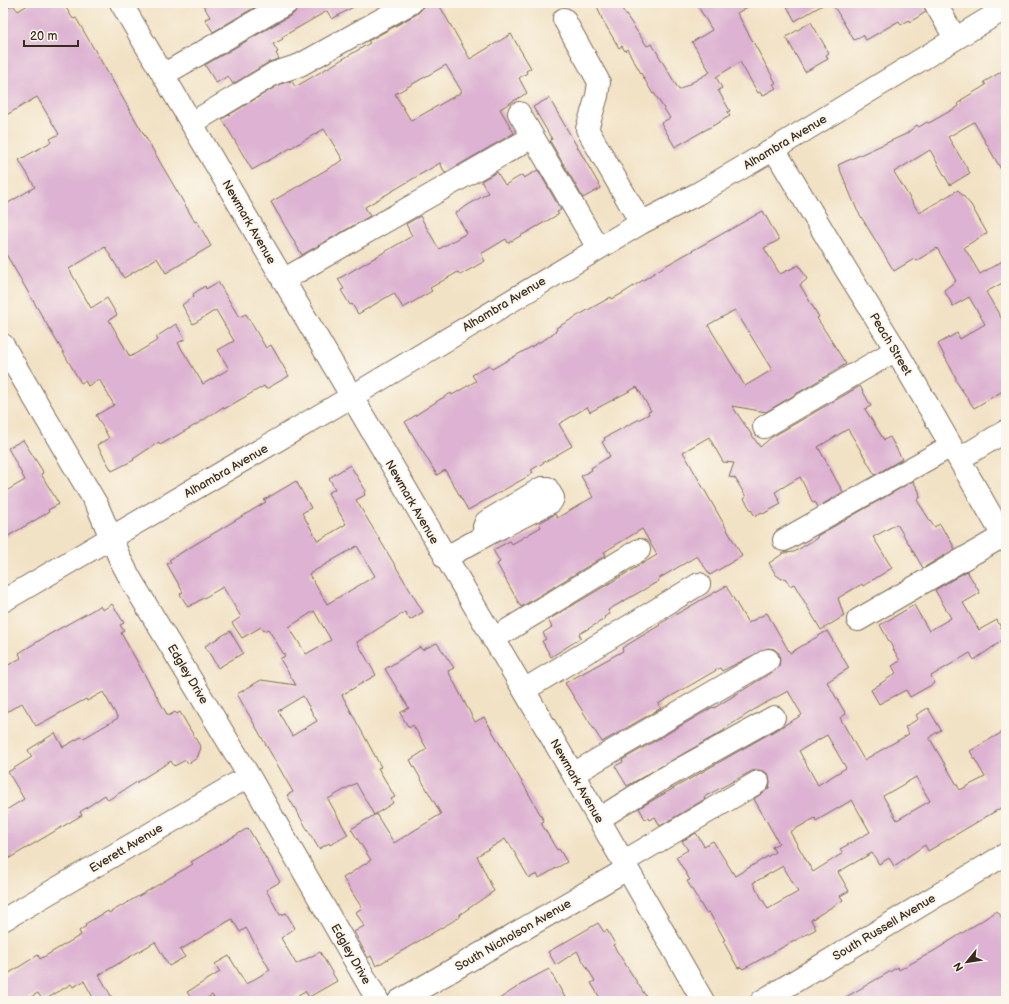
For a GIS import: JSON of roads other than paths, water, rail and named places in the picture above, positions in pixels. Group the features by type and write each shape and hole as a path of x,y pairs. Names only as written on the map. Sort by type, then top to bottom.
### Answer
{"street":[{"name":"Newmark Avenue","path":"121,3 573,774 703,1001"},
{"path":"163,75 287,3"},
{"path":"192,123 275,73 300,65 411,3"},
{"path":"935,3 955,38"},
{"name":"Alhambra Avenue","path":"3,601 351,397 598,248 641,223 697,194 774,149 1006,8"},
{"path":"564,19 599,82 597,96 587,129 641,223"},
{"path":"519,113 598,248"},
{"path":"283,280 522,143"},
{"name":"Peach Street","path":"774,149 896,350 1005,538"},
{"name":"Edgley Drive","path":"3,345 97,505 120,559 131,580 249,776 378,1001"},
{"path":"764,427 896,350"},
{"path":"784,540 955,452 1006,432"},
{"path":"445,558 488,534"},
{"path":"858,620 1005,538"},
{"path":"493,639 639,550"},
{"path":"524,690 699,584"},
{"path":"573,774 768,660"},
{"path":"598,819 659,781 774,717"},
{"name":"Everett Avenue","path":"3,920 249,776"},
{"name":"South Nicholson Avenue","path":"399,1001 625,866 758,782"},
{"name":"South Russell Avenue","path":"762,1001 1006,854"}]}
